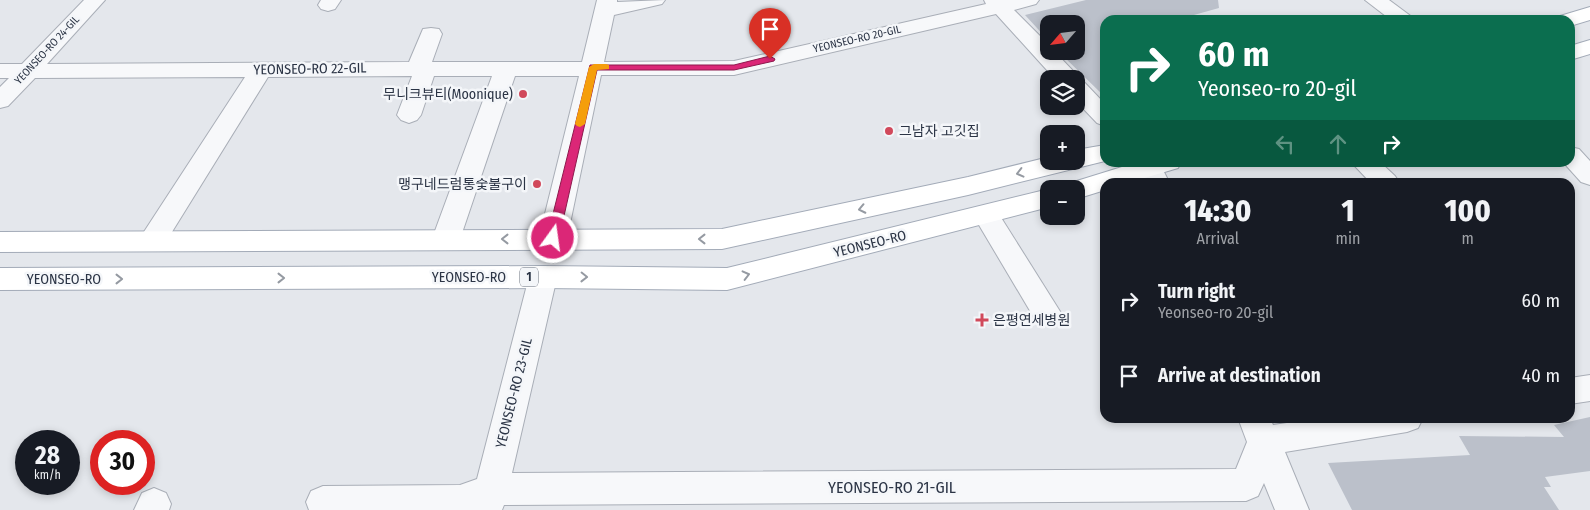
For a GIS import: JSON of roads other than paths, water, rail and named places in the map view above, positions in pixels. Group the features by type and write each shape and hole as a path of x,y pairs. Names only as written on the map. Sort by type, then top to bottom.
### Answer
{"main road":[{"path":"1575,18 1590,13"},
{"path":"1575,52 1590,47"},
{"path":"1085,157 1100,154"},
{"path":"0,242 553,238 722,239 968,186 1040,168"},
{"path":"1121,178 1155,169"},
{"path":"1085,188 1100,184"},
{"name":"YEONSEO-RO","path":"0,279 543,276 726,279 1040,200"}],"street":[{"name":"YEONSEO-RO 24-GIL","path":"0,101 95,0"},
{"path":"553,238 594,67 606,5 655,0"},
{"name":"YEONSEO-RO 20-GIL","path":"594,67 734,68 997,3 1028,0"},
{"path":"1375,0 1398,15"},
{"path":"997,3 1060,70"},
{"path":"408,115 423,77 420,60 431,34"},
{"name":"YEONSEO-RO 22-GIL","path":"0,72 594,67"},
{"path":"446,239 506,68"},
{"path":"152,241 261,70"},
{"path":"1085,97 1100,113"},
{"path":"1575,161 1590,176"},
{"path":"1369,167 1381,178"},
{"path":"986,215 1046,313"},
{"name":"YEONSEO-RO 23-GIL","path":"488,499 543,276"},
{"path":"1575,390 1590,388"},
{"path":"1292,510 1259,429 1340,423"},
{"name":"YEONSEO-RO 21-GIL","path":"488,499 1246,485 1259,429"},
{"path":"323,502 488,499"}],"place":[{"name":"무니크뷰티(Moonique)","path":"523,94"},
{"name":"그남자 고깃집","path":"889,131"},
{"name":"맹구네드럼통숯불구이","path":"537,184"},
{"name":"은평연세병원","path":"982,320"}]}
